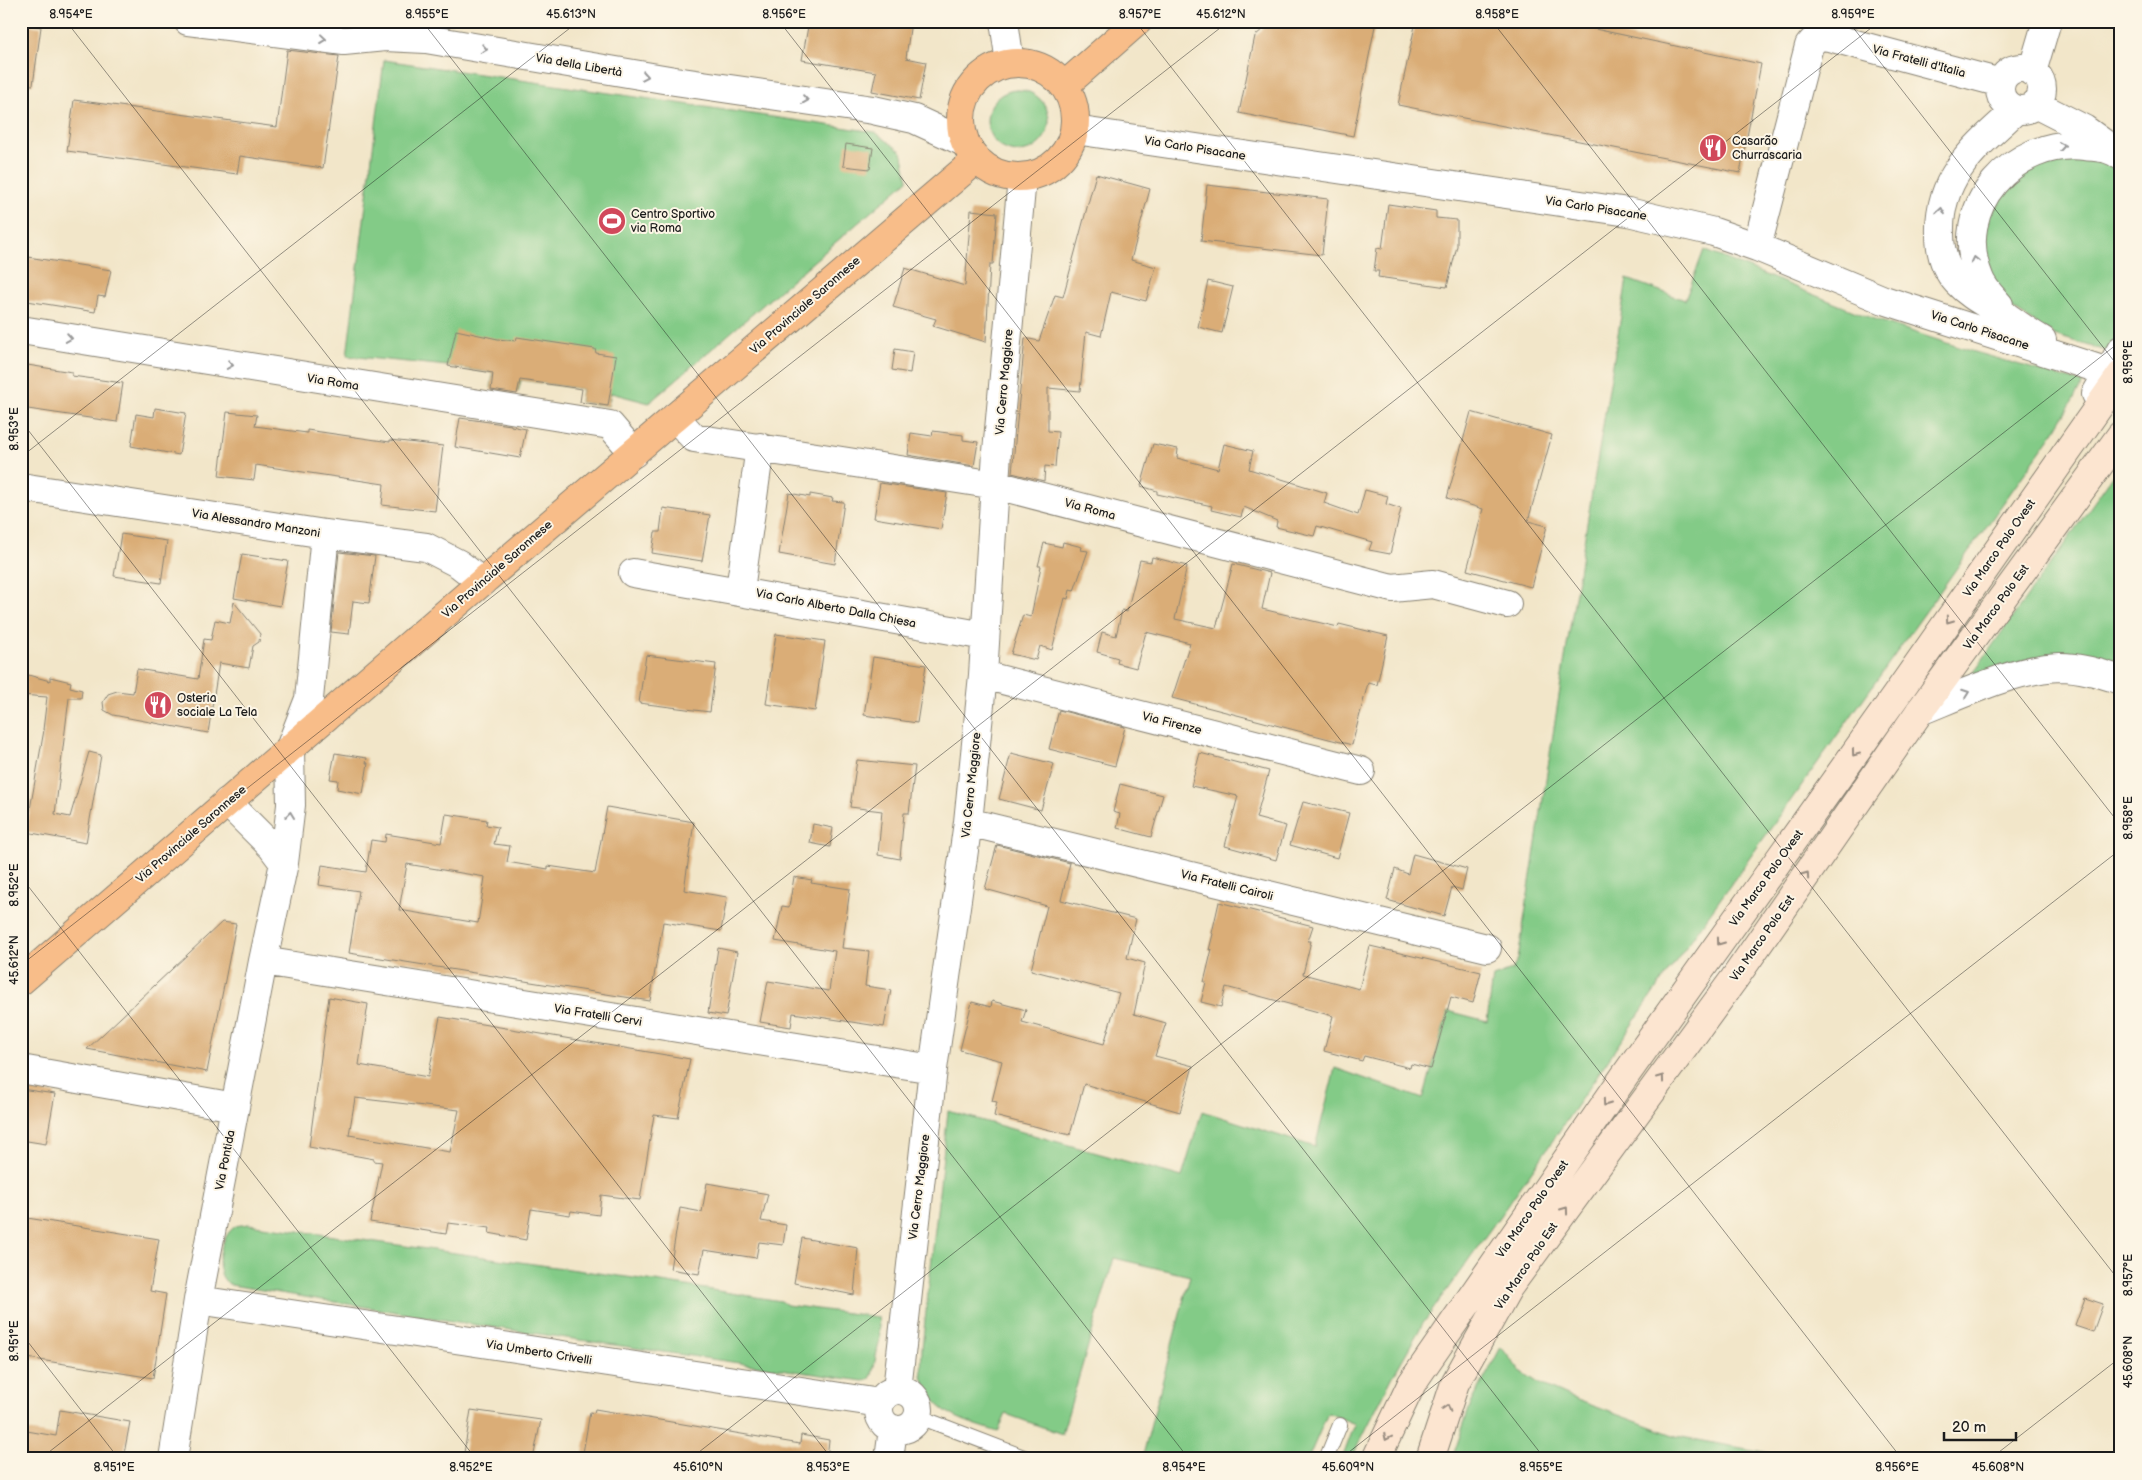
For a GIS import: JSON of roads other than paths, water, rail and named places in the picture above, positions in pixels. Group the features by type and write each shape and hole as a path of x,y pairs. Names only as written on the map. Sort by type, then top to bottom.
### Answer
{"main road":[{"path":"1064,86 1138,21"},
{"path":"1010,63 1026,64 1040,68 1053,75 1064,86 1073,107 1074,130 1068,148 1057,162 1041,173 1022,178 997,174 970,151 960,116 968,91 986,73 1010,63"},
{"name":"Via Provinciale Saronnese","path":"21,981 634,453 970,151"}],"street":[{"name":"Via della Libertà","path":"188,21 344,40 385,37 427,30 675,81 873,110 914,119 970,151"},
{"path":"1004,21 1010,63"},
{"path":"2032,72 2047,21"},
{"name":"Via Fratelli d'Italia","path":"1757,247 1809,46 1815,38 1822,35 2001,83"},
{"path":"2007,316 1982,303 1957,282 1947,268 1940,250 1939,222 1944,194 1958,168 1973,149 2026,107 2041,93 2040,81 2032,72 2020,68 2004,77 2001,83 2001,96 2004,102 2026,107 2084,129 2116,152"},
{"name":"Via Carlo Pisacane","path":"1074,130 1628,212 1714,232 1757,247 1884,300 2099,368"},
{"path":"2099,368 2023,330 2007,316 1979,278 1973,253 1972,226 1981,203 1995,181 2021,158 2042,149 2070,144 2116,152"},
{"name":"Via Cerro Maggiore","path":"889,1397 968,822 983,675 996,485 1022,178"},
{"name":"Via Roma","path":"21,330 610,425 634,453"},
{"path":"2057,465 2121,350"},
{"name":"Via Marco Polo Ovest","path":"1376,1459 1412,1383 1613,1093 1897,694 2057,465 2099,368"},
{"name":"Via Roma","path":"675,417 694,438 996,485 1392,588 1433,584 1507,604"},
{"name":"Via Marco Polo Est","path":"1431,1457 1455,1383 1508,1288 1734,979 1920,711 2121,435"},
{"name":"Via Carlo Alberto Dalla Chiesa","path":"760,447 740,590 985,636"},
{"name":"Via Alessandro Manzoni","path":"21,487 325,534 426,547 458,564 482,582"},
{"path":"290,748 309,699 325,534"},
{"path":"633,572 740,590"},
{"path":"1920,711 1995,682 2043,668 2062,667 2097,672 2121,680"},
{"name":"Via Firenze","path":"983,675 1361,771"},
{"name":"Via Pontida","path":"173,1459 198,1300 234,1107 284,863 291,805 290,748"},
{"path":"227,802 272,847 284,863"},
{"name":"Via Fratelli Cairoli","path":"968,822 1486,948"},
{"name":"Via Fratelli Cervi","path":"263,961 933,1069"},
{"path":"21,1069 234,1107"},
{"name":"Via Umberto Crivelli","path":"198,1300 889,1397"},
{"path":"904,1391 914,1398 918,1410 917,1416 915,1421 905,1428 893,1429 880,1416 889,1397 904,1391"},
{"path":"889,1459 893,1429"}],"lane":[{"path":"917,1416 1029,1459"},
{"path":"1326,1459 1340,1425"}],"place":[{"name":"Casarão Churrascaria","path":"1713,148"},
{"name":"Centro Sportivo via Roma","path":"612,221"},
{"name":"Osteria sociale La Tela","path":"158,705"}]}
